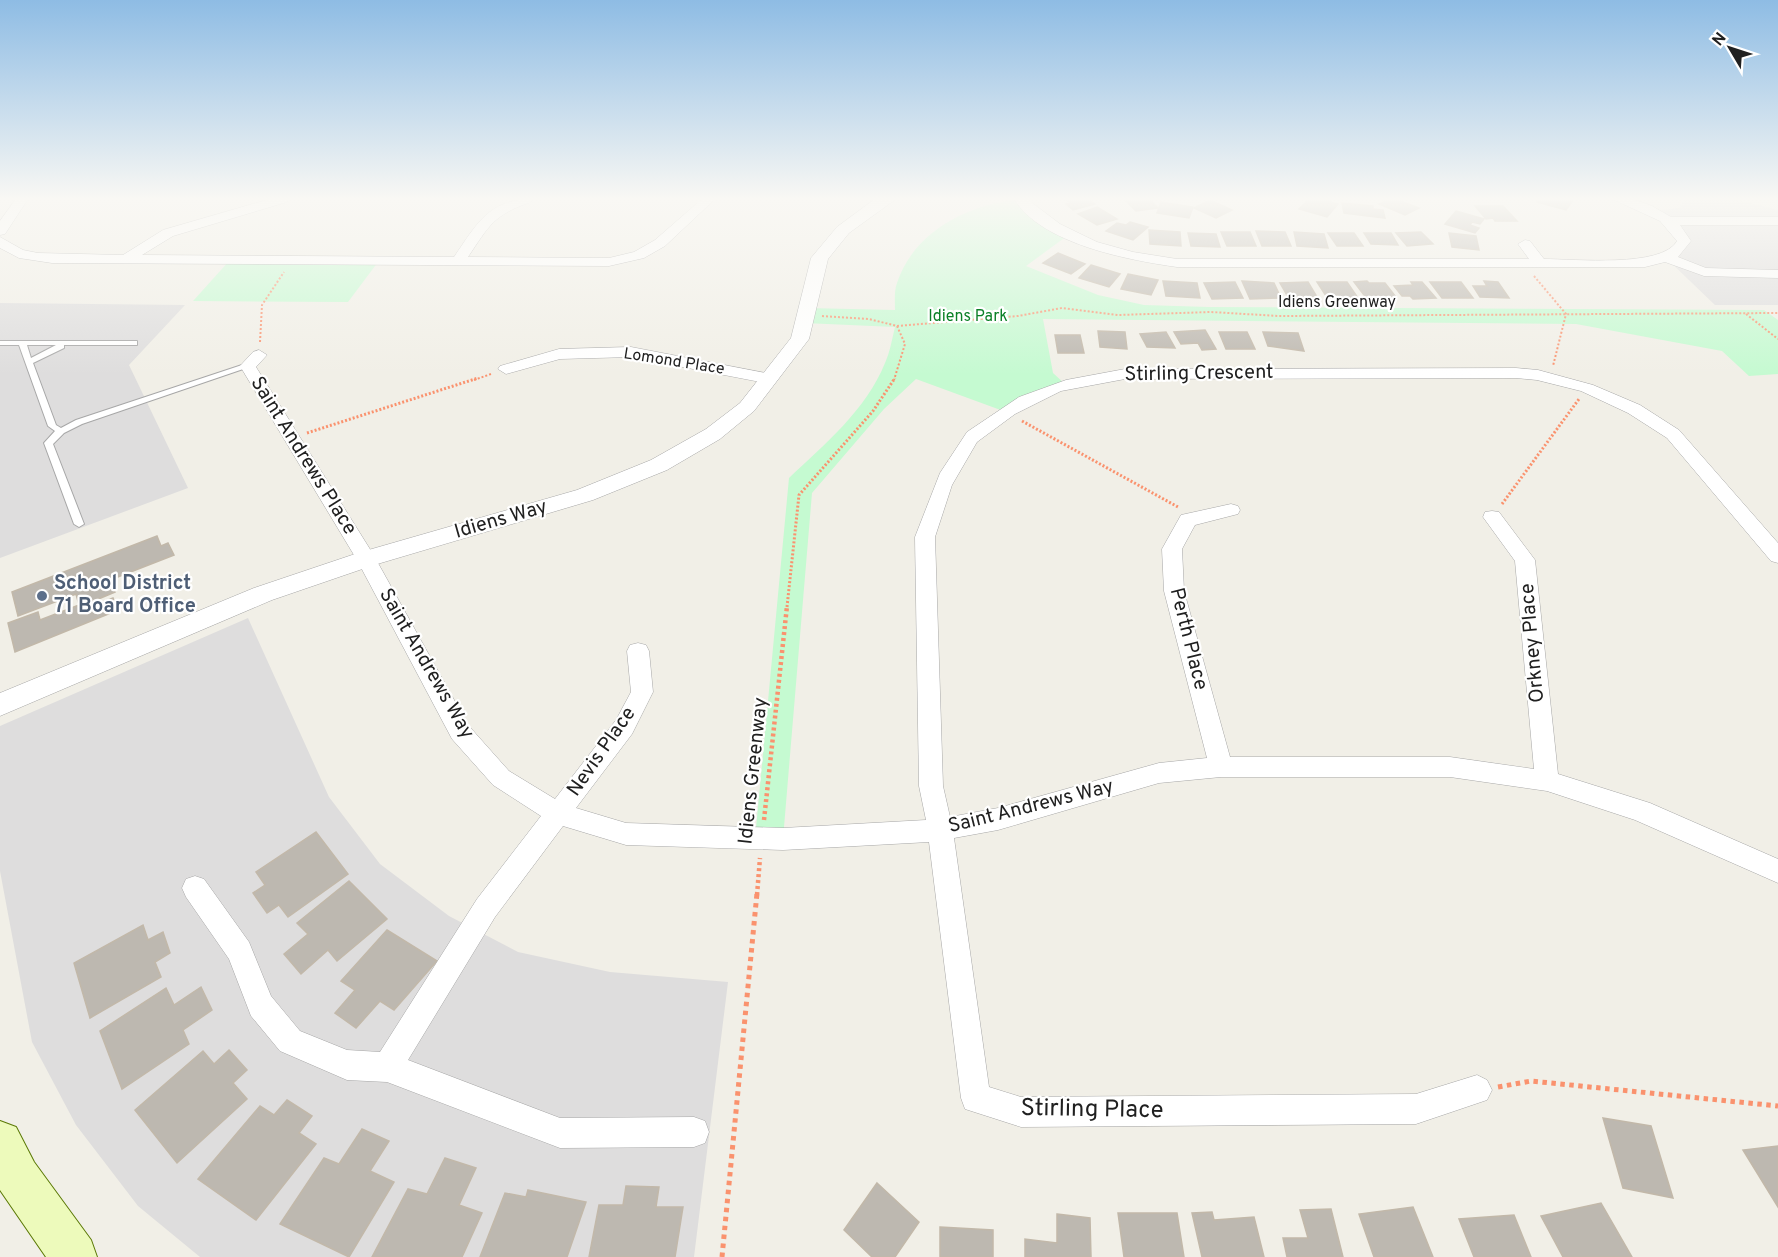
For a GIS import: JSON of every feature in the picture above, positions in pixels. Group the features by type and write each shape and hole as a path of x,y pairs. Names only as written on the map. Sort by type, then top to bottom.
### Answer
{"main road":[{"path":"0,1143 18,1178 74,1257"}],"street":[{"path":"40,258 458,262 609,262 628,258"},
{"path":"458,262 461,258"},
{"name":"Idiens Way","path":"0,705 263,594 366,559 585,495 659,465 713,434 747,407 771,379 800,339 820,258"},
{"path":"1134,258 1168,262 1524,263 1645,263 1666,258 1704,272 1778,274"},
{"path":"1536,258 1540,263"},
{"name":"Lomond Place","path":"506,369 559,354 631,352 771,379"},
{"name":"Saint Andrews Place","path":"254,361 292,437 366,559"},
{"name":"Stirling Crescent","path":"940,830 931,786 925,537 932,510 972,436 1040,392 1079,380 1125,374 1516,372 1550,378 1587,388 1634,409 1673,434 1778,556"},
{"path":"1198,518 1231,510"},
{"name":"Orkney Place","path":"1492,517 1525,560 1546,781"},
{"name":"Perth Place","path":"1198,518 1188,520 1172,549 1174,591 1221,767"},
{"name":"Saint Andrews Way","path":"366,559 460,732 501,778 558,814 626,834 762,838 940,830 998,819 1159,773 1221,767 1450,767 1546,781 1641,811 1778,871"},
{"name":"Nevis Place","path":"387,1067 486,908 624,727 642,692 638,651"},
{"name":"Stirling Place","path":"940,830 976,1098 1021,1112 1416,1109 1477,1090"},
{"path":"195,888 239,951 261,1005 290,1041 347,1065 387,1067 560,1133 694,1132"}],"lane":[{"path":"0,343 134,343"},
{"path":"22,343 52,426 61,431"},
{"path":"29,362 54,348 70,343"},
{"path":"78,524 48,443 61,431 79,422 254,361"}],"path":[{"path":"254,361 262,305 291,261"},
{"path":"1524,263 1566,314 1550,378"},
{"name":"Idiens Greenway","path":"805,315 869,319 897,326 1018,316 1062,308 1118,315 1211,312 1279,316 1778,313"},
{"path":"1746,313 1778,339"},
{"name":"Idiens Greenway","path":"722,1257 762,838 799,495 810,478 858,429 894,379 905,344 897,326"},
{"path":"292,437 506,369"},
{"path":"1492,517 1587,388"},
{"path":"1006,412 1198,518"},
{"path":"1477,1090 1532,1081 1778,1106"}],"shaded area":[{"path":"1666,258 1778,258 1778,305 1715,305"},
{"path":"0,303 185,305 129,365 188,488 0,558"},
{"path":"248,618 329,797 380,864 449,916 518,952 610,972 728,982 694,1257 200,1257 138,1206 76,1125 32,1042 0,871 0,726"}],"green space":[{"name":"Idiens Park","path":"910,258 1037,258 1026,266 1098,295 1144,305 1764,310 1778,320 1778,374 1749,376 1722,351 1576,324 1043,319 1053,373 1065,384 1006,412 916,379 884,409 812,493 783,839 755,839 789,478 843,425 867,396 887,359 895,327 804,323 807,308 895,310 896,286"},
{"path":"230,260 378,262 348,302 193,301"}],"building":[{"path":"1051,258 1069,258 1085,264 1071,274 1043,263"},
{"path":"1091,265 1120,274 1109,287 1079,278"},
{"path":"1128,274 1158,280 1151,295 1121,289"},
{"path":"1163,281 1197,283 1200,298 1166,296"},
{"path":"1242,281 1274,283 1281,298 1250,299"},
{"path":"1484,281 1498,282 1509,298 1480,297 1473,286 1487,286"},
{"path":"1235,282 1243,298 1212,299 1204,283"},
{"path":"1308,282 1317,297 1288,297 1280,283"},
{"path":"1317,282 1347,282 1358,298 1328,299"},
{"path":"1354,282 1385,283 1396,297 1367,299"},
{"path":"1411,282 1422,282 1436,298 1413,299 1410,296 1402,296 1394,286 1413,285"},
{"path":"1430,282 1461,282 1473,298 1442,298"},
{"path":"1205,330 1216,349 1202,350 1198,343 1181,344 1174,332"},
{"path":"1098,331 1125,332 1127,349 1100,347"},
{"path":"1166,332 1175,348 1147,347 1140,334"},
{"path":"1219,332 1247,332 1255,349 1226,349"},
{"path":"1263,332 1298,333 1304,351 1268,346"},
{"path":"1055,335 1080,335 1084,353 1058,353"},
{"name":"School District 71 Board Office","path":"157,536 161,546 168,543 174,555 110,580 115,592 84,605 85,609 113,598 118,610 15,652 8,623 38,612 40,620 79,605 76,594 18,616 12,592"},
{"path":"316,832 348,874 288,917 279,905 267,913 253,893 265,885 256,872"},
{"path":"349,881 387,919 337,961 328,950 301,974 284,954 308,934 297,923"},
{"path":"143,925 148,940 163,932 170,953 155,962 161,977 90,1018 74,963"},
{"path":"387,930 437,961 394,1010 380,1001 356,1028 335,1013 355,990 341,981"},
{"path":"201,987 212,1010 183,1030 189,1044 122,1089 100,1031 166,988 174,1005"},
{"path":"229,1050 247,1070 233,1083 247,1099 177,1163 135,1110 203,1051 214,1064"},
{"path":"287,1100 312,1116 299,1133 316,1144 256,1220 198,1179 260,1106 274,1115"},
{"path":"1603,1118 1651,1126 1673,1198 1623,1188"},
{"path":"362,1129 389,1141 370,1171 394,1182 349,1257 280,1224 324,1158 339,1164"},
{"path":"1778,1146 1778,1207 1743,1150"},
{"path":"445,1158 476,1168 459,1205 482,1213 462,1257 372,1257 408,1189 427,1194"},
{"path":"877,1183 919,1222 895,1257 872,1257 844,1230"},
{"path":"626,1186 659,1187 656,1207 683,1207 675,1257 589,1257 599,1205 623,1205"},
{"path":"528,1190 586,1202 567,1257 480,1257 505,1193 526,1197"},
{"path":"1601,1203 1632,1257 1563,1257 1541,1216"},
{"path":"1413,1207 1433,1257 1374,1257 1359,1214"},
{"path":"1331,1209 1343,1257 1287,1257 1283,1238 1308,1238 1300,1210"},
{"path":"1212,1212 1214,1220 1254,1217 1264,1257 1202,1257 1192,1213"},
{"path":"1118,1213 1177,1213 1184,1257 1124,1257"},
{"path":"1057,1214 1090,1218 1091,1257 1025,1257 1025,1239 1057,1243"},
{"path":"1514,1215 1531,1257 1474,1257 1459,1219"},
{"path":"940,1227 993,1230 993,1257 940,1257"}],"place":[{"name":"School District 71 Board Office","path":"42,596"}]}
